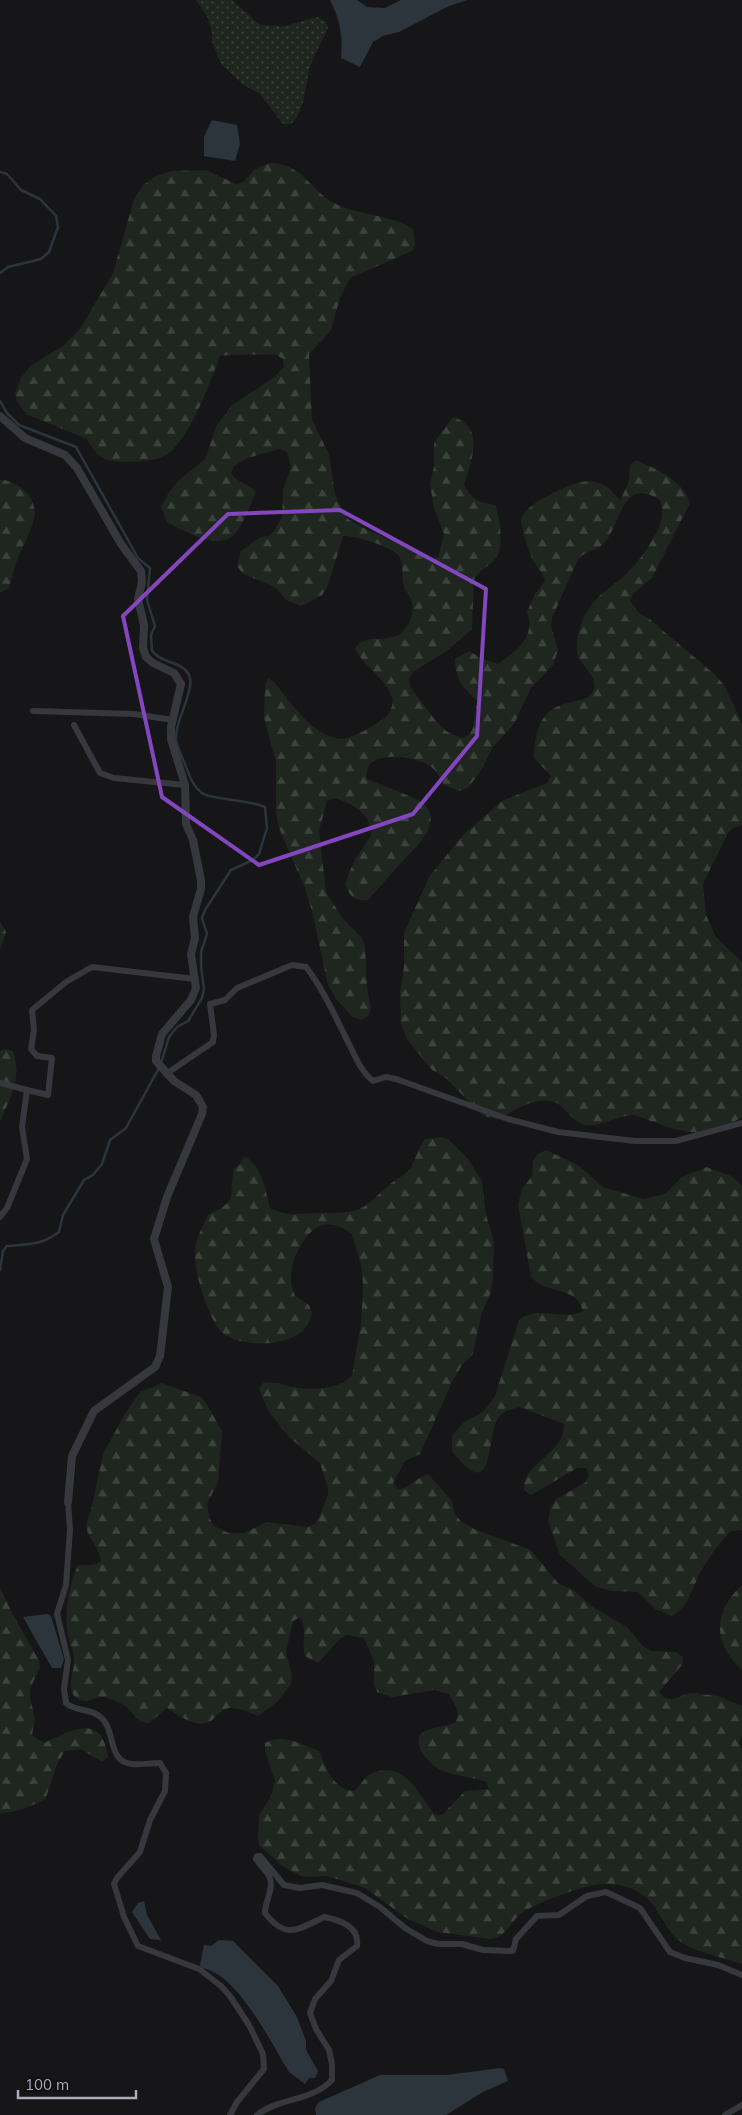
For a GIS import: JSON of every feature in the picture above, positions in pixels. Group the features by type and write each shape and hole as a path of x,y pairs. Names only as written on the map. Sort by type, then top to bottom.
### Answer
{"street":[{"path":"0,416 26,438 57,452 70,461 86,482 121,544 141,571 142,582 138,600 144,625 143,648 146,657 153,663 174,673 181,684 173,720 172,748 185,784 186,824 192,840 202,889 193,918 195,938 191,963 196,979 195,994 162,1034 157,1046 156,1062 165,1072 196,1095 203,1107 202,1114 166,1197 154,1239 168,1287 160,1356 155,1367 100,1405 91,1416 72,1456 68,1502 70,1530 66,1585 57,1614 68,1660 64,1689 66,1703 80,1711 98,1715 106,1722 111,1730 113,1748 121,1760 132,1764 160,1763 163,1765 166,1773 165,1790 150,1820 140,1852 116,1878 114,1884 118,1903 138,1946 199,1969 230,1996 249,2025 265,2062 264,2069 237,2102 230,2115"},
{"path":"33,711 134,714 173,720"},
{"path":"74,725 100,773 114,778 185,784"},
{"path":"165,1072 213,1042 214,1035 210,1004 212,1002 225,1000 236,988 292,965 306,967 319,984 366,1076 373,1081 386,1077 396,1079 536,1128 618,1140 647,1142 687,1139 742,1123"},
{"path":"0,1083 48,1095 52,1058 37,1056 31,1049 34,1030 32,1010 66,982 92,967 196,979"},
{"path":"0,1217 7,1208 27,1159 22,1127 27,1090"},
{"path":"257,2115 274,2105 313,2094 332,2080 329,2050 316,2029 310,2013 315,1999 331,1981 339,1960 357,1946 358,1939 355,1931 349,1926 324,1917 290,1930 276,1927 265,1913 266,1898 271,1886 269,1876 256,1859 257,1856 260,1856 267,1862 284,1885 300,1888 322,1885 357,1893 405,1928 427,1941 438,1944 462,1944 482,1950 513,1951 516,1939 537,1916 559,1915 587,1896 606,1892 640,1908 670,1952 685,1958 718,1965 742,1975"},
{"path":"725,2115 742,2105"}],"highlighted area":[{"path":"340,510 486,589 477,736 413,814 259,865 162,797 123,616 228,514"}],"green space":[{"path":"196,0 232,0 260,25 285,26 317,17 325,21 328,28 310,66 299,113 291,124 283,124 259,93 245,86 221,64 212,41 208,18"},
{"path":"269,163 281,164 290,168 306,179 327,199 336,204 355,211 395,220 413,229 415,244 412,251 350,278 340,298 331,330 309,354 312,419 329,455 335,494 348,519 430,559 438,557 444,534 434,508 430,484 434,467 434,443 453,417 463,422 473,436 474,445 464,484 472,497 484,503 495,505 501,540 500,548 496,558 474,580 472,629 448,650 413,672 409,679 410,687 435,720 446,731 461,738 469,735 473,728 477,701 458,678 455,659 469,651 483,659 498,664 518,648 527,635 529,620 527,612 535,594 545,581 532,559 521,522 524,513 531,506 562,489 589,481 607,487 620,501 629,481 630,465 636,460 668,476 681,488 690,503 652,578 633,594 630,601 639,613 647,617 713,673 724,685 742,724 742,825 733,828 728,833 703,884 706,915 716,937 742,962 742,1117 727,1125 713,1130 688,1132 634,1115 596,1125 584,1125 574,1119 560,1105 545,1100 528,1104 498,1120 482,1115 447,1079 432,1070 407,1039 401,1024 400,991 404,967 404,933 429,877 463,835 502,801 547,783 551,776 534,758 537,735 543,719 552,710 562,705 582,700 589,696 594,689 595,685 592,676 578,656 577,639 580,627 584,617 595,601 627,573 647,549 661,522 660,500 647,494 637,494 630,498 604,543 578,559 552,618 551,626 558,650 553,665 531,688 514,724 493,747 482,769 468,788 459,791 444,785 430,766 413,759 390,757 380,758 372,762 367,769 367,779 419,800 427,808 431,817 430,825 420,842 368,900 359,900 353,897 348,892 345,884 354,861 371,835 368,821 360,811 348,803 335,798 327,801 319,831 326,892 344,920 362,938 365,946 367,987 371,1009 368,1016 361,1020 353,1017 336,999 328,985 312,911 304,886 279,828 276,812 276,762 264,718 265,685 268,678 274,682 305,719 315,728 336,738 347,738 356,735 389,714 393,701 389,691 355,649 359,643 365,640 393,637 400,634 409,622 413,604 403,583 401,560 393,551 379,545 355,537 343,536 327,588 322,595 301,606 286,600 276,588 242,573 237,566 241,551 260,537 268,536 274,531 282,517 283,490 291,467 287,452 279,449 248,458 234,466 231,473 233,476 256,492 241,525 235,534 228,539 220,541 201,538 167,522 161,507 169,492 179,480 205,459 217,425 232,405 273,378 284,367 283,359 277,355 220,356 198,411 182,439 173,450 164,456 150,460 119,462 102,458 94,451 87,439 26,414 17,401 15,393 21,378 30,366 63,346 80,329 113,273 134,199 143,185 156,176 172,171 206,170 236,184 243,182 254,170"},
{"path":"0,480 14,483 26,492 35,512 33,524 18,559 9,588 0,593"},
{"path":"0,921 6,932 0,950"},
{"path":"5,1049 13,1051 16,1079 0,1122 0,1051"},
{"path":"440,1137 448,1139 468,1159 482,1181 486,1215 494,1241 491,1292 481,1315 473,1354 462,1365 453,1380 420,1454 405,1461 393,1483 398,1489 402,1488 428,1474 451,1500 456,1516 462,1522 476,1530 531,1550 558,1583 573,1590 591,1606 627,1627 644,1647 651,1651 676,1652 683,1657 682,1665 659,1692 665,1698 673,1699 690,1693 718,1696 742,1706 742,1736 739,1743 742,1750 742,1964 687,1946 669,1930 647,1898 638,1892 619,1885 598,1884 588,1886 547,1900 523,1912 504,1933 491,1939 438,1932 408,1919 365,1888 327,1876 303,1877 282,1866 259,1845 258,1838 259,1815 271,1796 275,1781 265,1751 265,1743 272,1740 285,1739 319,1751 331,1777 347,1790 354,1791 368,1776 382,1770 401,1774 416,1788 434,1814 442,1815 465,1791 489,1789 486,1782 452,1774 436,1767 426,1758 419,1746 420,1735 425,1731 455,1723 457,1712 449,1694 434,1690 392,1697 377,1692 374,1685 374,1661 364,1638 347,1635 340,1639 318,1663 305,1656 304,1626 300,1617 293,1621 286,1652 292,1676 291,1684 277,1702 258,1716 233,1708 223,1710 210,1722 201,1724 186,1719 167,1708 149,1723 140,1721 125,1706 115,1701 104,1697 82,1701 72,1691 71,1680 74,1656 66,1621 69,1593 78,1565 94,1565 101,1561 87,1526 103,1454 126,1412 140,1392 162,1383 201,1397 222,1431 218,1482 207,1504 210,1519 214,1526 229,1533 244,1533 267,1522 308,1527 315,1524 328,1495 328,1487 320,1463 289,1437 269,1412 259,1389 263,1383 275,1383 300,1388 325,1388 341,1383 352,1375 361,1324 363,1283 361,1265 352,1234 335,1225 323,1225 316,1228 299,1248 292,1265 291,1274 291,1283 295,1296 309,1305 312,1313 306,1327 299,1334 278,1342 243,1342 232,1339 224,1334 213,1319 203,1296 195,1261 195,1248 209,1214 229,1201 234,1169 240,1164 244,1156 250,1160 262,1178 270,1208 277,1211 294,1214 343,1213 359,1209 372,1201 390,1184 407,1172 425,1139"},
{"path":"546,1150 578,1165 603,1187 643,1199 665,1194 682,1177 706,1167 731,1176 742,1185 742,1530 731,1531 719,1545 701,1571 690,1596 682,1608 672,1616 655,1609 638,1592 611,1591 595,1586 560,1555 548,1521 551,1506 556,1499 586,1482 589,1475 586,1468 577,1468 531,1495 524,1490 525,1480 530,1472 558,1443 564,1424 520,1407 511,1409 499,1417 495,1426 487,1462 483,1470 476,1472 466,1467 452,1451 452,1436 463,1423 484,1411 495,1396 519,1320 535,1313 568,1315 583,1311 574,1297 543,1286 531,1276 518,1205 522,1189 532,1176 533,1161 538,1154"},
{"path":"742,1585 742,1670 732,1660 726,1649 721,1639 720,1628 725,1606"},
{"path":"0,1587 12,1613 39,1660 40,1667 30,1689 35,1719 32,1735 44,1743 75,1730 85,1728 93,1730 100,1734 105,1743 108,1757 102,1762 81,1749 65,1751 57,1764 45,1800 23,1809 0,1814"}],"shaded area":[{"path":"330,0 357,0 367,7 385,8 401,0 467,0 449,6 399,32 383,36 373,42 360,67 341,58 342,42 340,28"},
{"path":"212,120 237,125 240,144 235,161 204,156 204,137"},
{"path":"48,1614 51,1616 64,1659 61,1668 52,1668 23,1617"},
{"path":"144,1901 147,1915 161,1940 150,1939 132,1912 138,1903"},
{"path":"219,1940 233,1941 278,1986 297,2017 306,2041 306,2050 318,2071 315,2078 309,2078 305,2084 289,2072 263,2028 240,1995 228,1982 215,1973 202,1968 200,1965 204,1945 211,1946"},
{"path":"504,2069 508,2081 483,2092 446,2115 316,2115 315,2108 319,2102 380,2075 447,2075"}],"waterway":[{"path":"0,172 7,174 21,190 40,199 56,216 58,227 49,252 41,259 8,267 0,273"},
{"path":"0,401 7,413 19,425 76,447 138,558 150,568 147,600 155,626 151,635 152,651 161,658 182,667 189,675 190,688 179,723 176,741 194,785 199,791 207,795 249,802 265,807 267,828 259,854 253,860 231,870 205,910 202,918 207,934 201,952 204,989 202,998 188,1021 177,1027 169,1037 161,1063"},
{"path":"0,1270 3,1251 7,1246 40,1242 59,1232 63,1215 84,1180 93,1175 102,1164 110,1140 126,1128 159,1068"}]}
